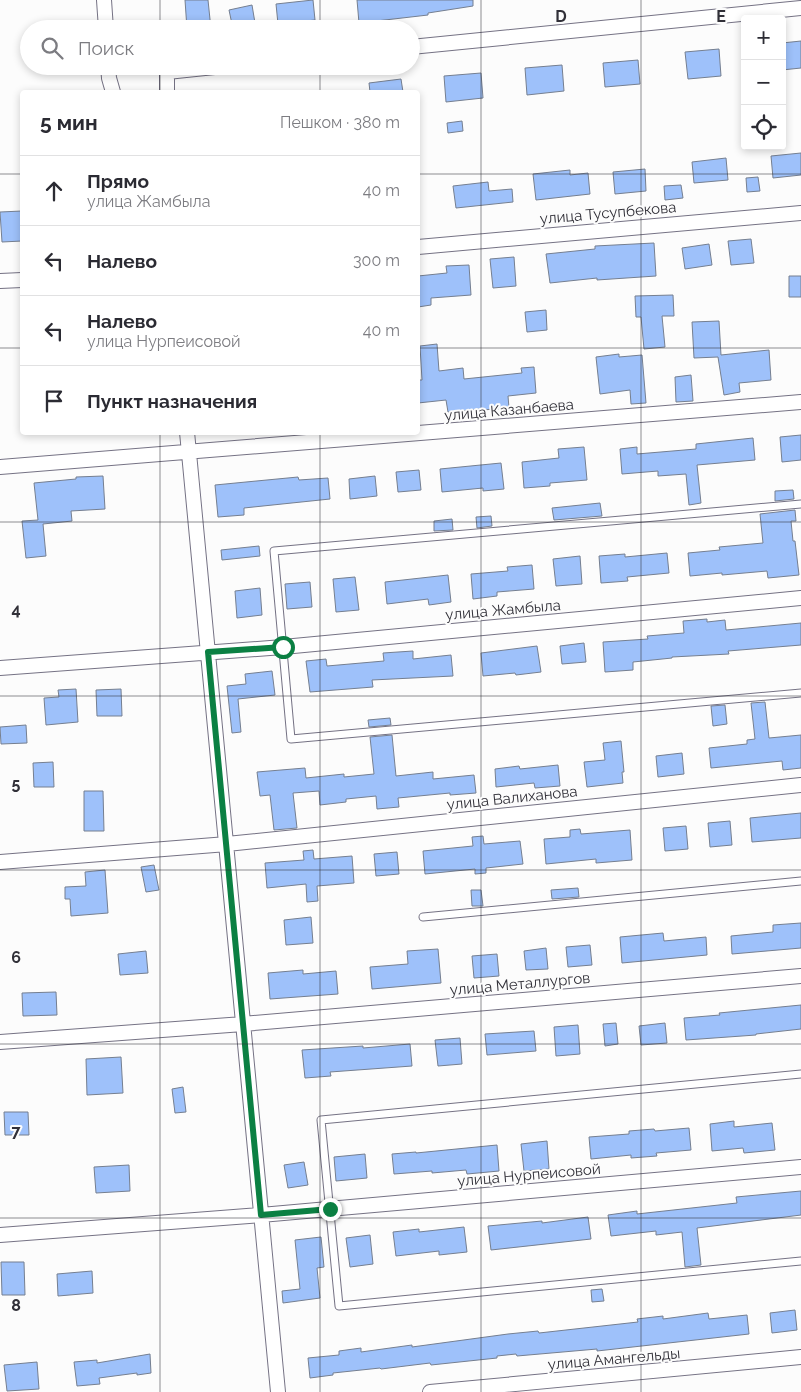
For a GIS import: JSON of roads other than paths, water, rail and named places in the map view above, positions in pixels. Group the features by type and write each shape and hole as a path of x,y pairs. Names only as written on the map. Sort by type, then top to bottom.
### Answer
{"street":[{"path":"104,0 105,20"},
{"path":"420,47 801,8"},
{"path":"108,75 112,90"},
{"path":"167,75 168,90"},
{"name":"улица Тусупбекова","path":"420,247 801,213"},
{"path":"0,282 20,280"},
{"name":"улица Казанбаева","path":"420,433 801,402"},
{"path":"187,435 278,1392"},
{"name":"улица Казанбаева","path":"0,467 397,435"},
{"name":"улица Жамбыла","path":"0,668 283,647 801,598"},
{"name":"улица Валиханова","path":"0,862 227,844 801,785"},
{"name":"улица Металлургов","path":"0,1042 242,1024 801,976"},
{"name":"улица Нурпеисовой","path":"0,1235 261,1215 801,1167"},
{"name":"улица Амангельды","path":"430,1392 801,1357"}],"lane":[{"path":"801,504 274,551 291,738 801,693"},
{"path":"422,917 801,881"},
{"path":"801,1074 321,1120 339,1306 801,1261"}]}
